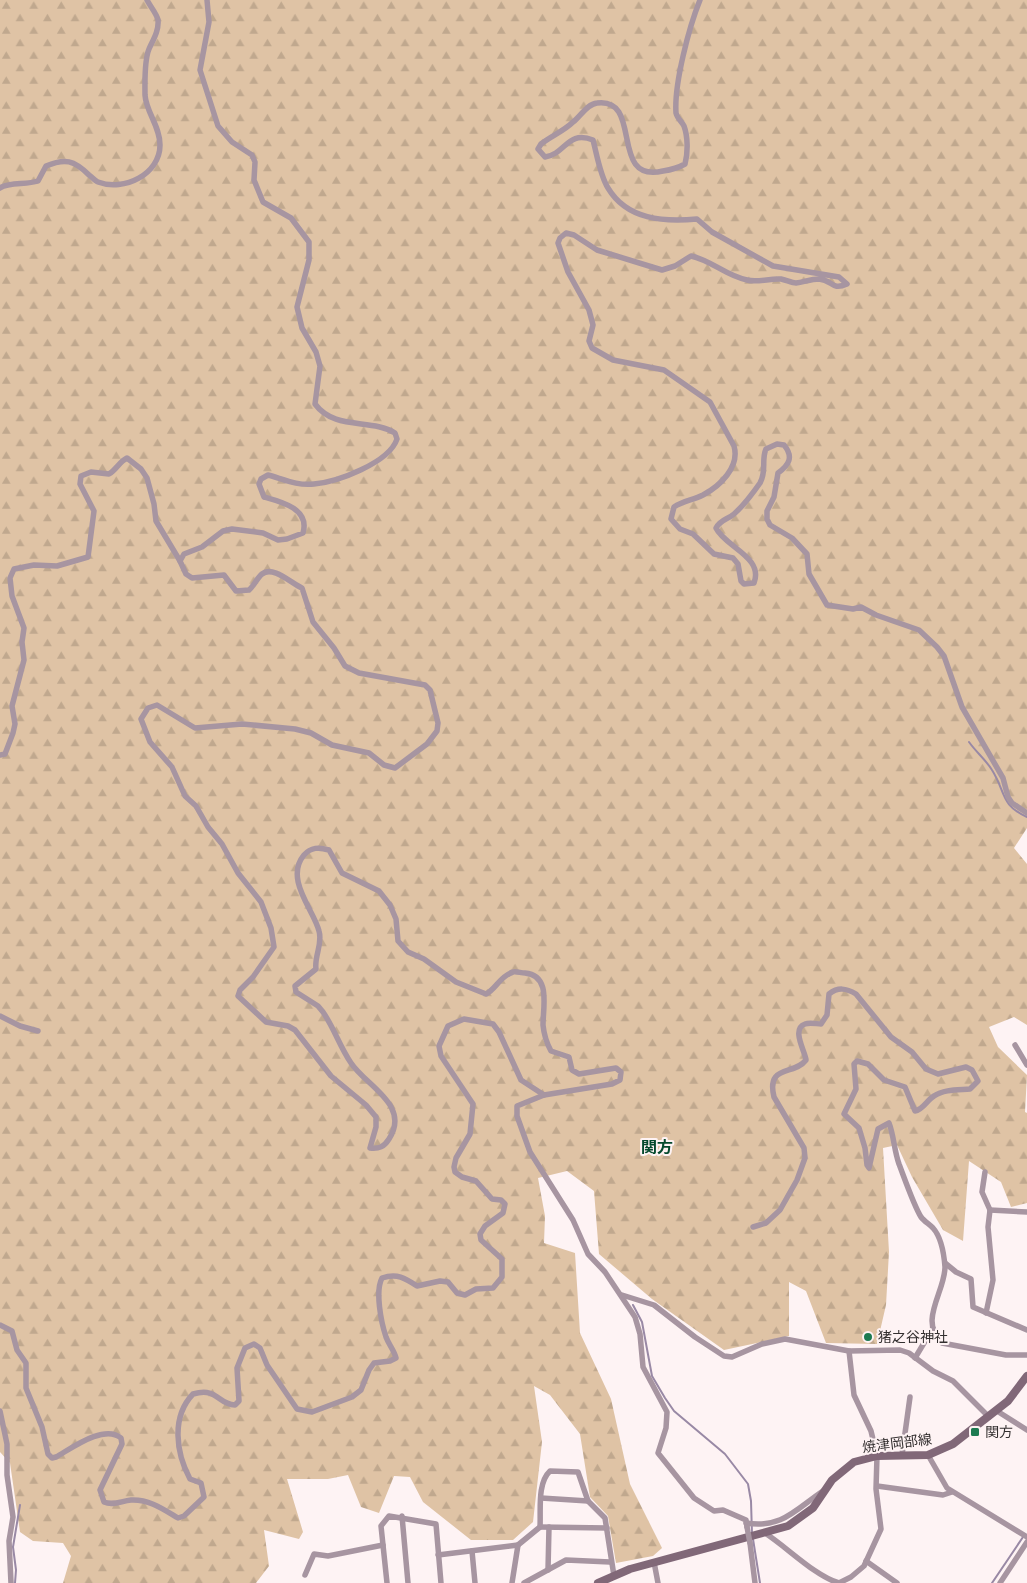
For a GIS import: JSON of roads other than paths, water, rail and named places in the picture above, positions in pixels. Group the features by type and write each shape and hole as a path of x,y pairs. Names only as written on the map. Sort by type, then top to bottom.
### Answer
{"main road":[{"name":"焼津岡部線","path":"598,1583 654,1562 788,1526 813,1508 832,1480 854,1462 877,1456 928,1455 953,1444 998,1411 1018,1391 1027,1377"}],"street":[{"path":"0,188 5,185 28,184 38,181 46,166 64,160 78,164 97,182 115,184 138,180 150,172 159,156 160,146 157,126 146,102 145,93 147,57 158,27 158,19 147,0"},
{"path":"180,561 184,554 202,547 223,531 232,529 263,533 278,540 287,540 303,534 305,528 299,512 282,502 264,497 259,484 262,479 268,475 293,482 314,484 344,477 374,463 395,444 397,439 395,433 388,429 350,424 330,417 320,411 316,404 320,366 316,352 302,328 297,307 309,260 309,242 291,218 263,202 254,180 255,162 252,155 232,142 218,126 200,70 208,22 207,0"},
{"path":"700,0 685,45 676,115 684,126 687,156 684,164 652,174 643,173 635,167 619,112 609,104 602,103 589,106 573,123 547,139 538,149 545,157 552,156 571,139 579,137 593,140 607,187 622,206 661,221 698,219 712,232 773,266 840,277 846,284 834,287 825,279 809,279 796,283 780,279 748,281 727,274 702,258 690,256 675,266 662,270 596,250 574,235 566,233 560,238 558,244 568,272 589,310 593,326 589,341 592,348 614,360 664,370 710,402 734,446 736,454 734,465 713,489 674,507 671,519 680,529 693,534 714,554 733,558 738,564 744,584 754,582 756,570 748,557 720,535 716,528 720,522 734,514 760,482 765,470 763,456 766,449 777,444 784,445 789,451 790,459 788,466 778,474 774,497 767,511 767,519 770,525 792,538 806,554 809,574 827,605 853,609 861,607 876,615 918,630 937,647 944,656 966,715 1003,778 1008,797 1012,803 1027,813"},
{"path":"0,755 5,754 13,733 15,724 12,706 24,660 22,642 24,628 12,596 10,578 14,569 57,566 88,557 94,511 80,484 81,476 91,472 110,474 116,469 119,462 127,458 141,469 146,478 154,504 156,521 186,574 192,578 224,575 236,590 249,590 261,574 274,572 302,588 313,622 334,648 345,666 359,673 426,685 430,690 438,723 435,737 395,768 384,765 369,753 332,745 311,733 295,729 242,724 195,728 157,705 148,708 141,719 150,742 172,767 185,796 196,806 222,844 238,873 261,902 269,922 274,947 253,977 240,990 238,996 266,1022 288,1026 295,1030 331,1076 366,1105 376,1117 376,1127 370,1148 379,1149 386,1144 392,1135 393,1113 388,1101 351,1063 323,1012 307,997 299,996 295,986 316,969 315,957 320,941 319,931 299,889 299,866 307,851 314,848 329,850 342,873 379,891 390,905 396,919 398,941 408,952 424,959 456,982 486,994 500,980 514,972 531,973 540,979 544,995 546,1041 551,1051 569,1057 572,1070 579,1074 616,1068 621,1072 620,1080 612,1084 544,1095 516,1106 516,1116 530,1152 573,1220 588,1254 622,1295 638,1325 644,1367 667,1412 666,1428 658,1453 694,1498 714,1511 723,1510 746,1520 755,1583"},
{"path":"753,1227 766,1223 780,1210 797,1180 805,1158 804,1148 774,1097 773,1084 782,1071 804,1063 806,1060 799,1039 799,1030 805,1024 821,1024 827,1015 829,994 834,990 845,988 856,994 891,1037 912,1052 926,1069 938,1074 966,1066 976,1074 978,1081 976,1086 970,1089 945,1091 934,1095 919,1111 915,1111 905,1087 884,1080 868,1064 857,1062 854,1064 853,1070 856,1089 853,1098 844,1111 846,1117 859,1128 863,1136 867,1166 869,1168 878,1129 889,1123 894,1135 899,1163 922,1217 937,1233 942,1246 945,1278 933,1310 933,1328 936,1338 942,1343 1006,1355 1027,1355"},
{"path":"0,1016 20,1026 38,1031"},
{"path":"0,1325 12,1331 18,1350 26,1364 26,1388 42,1427 48,1454 52,1458 56,1457 101,1434 117,1435 121,1438 122,1444 100,1490 104,1502 109,1504 131,1500 146,1502 158,1506 178,1518 184,1516 204,1497 204,1490 201,1483 190,1478 183,1465 178,1428 180,1413 192,1394 200,1392 209,1392 230,1405 235,1405 239,1401 237,1368 245,1348 254,1344 260,1348 267,1365 297,1409 312,1412 352,1398 361,1390 368,1370 374,1362 390,1362 396,1358 395,1351 387,1340 380,1313 378,1285 382,1278 392,1274 403,1277 418,1286 440,1281 448,1282 457,1294 465,1294 476,1289 494,1288 502,1278 502,1259 481,1240 480,1234 485,1226 504,1213 505,1204 501,1200 492,1199 476,1181 462,1177 456,1172 454,1167 456,1158 470,1134 473,1104 441,1056 439,1046 448,1026 464,1019 493,1024 499,1032 521,1080 544,1095"},
{"path":"1015,1045 1027,1065"},
{"path":"985,1172 982,1192 990,1210 988,1227 993,1280 986,1313"},
{"path":"990,1210 1027,1212"},
{"path":"944,1262 956,1272 971,1279 973,1307 1027,1330"},
{"path":"622,1295 654,1305 695,1337 724,1356 732,1356 762,1344 785,1338 849,1351 900,1350 953,1381 989,1417"},
{"path":"915,1358 933,1328"},
{"path":"765,1533 802,1559 820,1576 839,1583 852,1576 866,1561 881,1529 876,1486 877,1456 871,1431 854,1395 849,1351"},
{"path":"902,1455 910,1397"},
{"path":"0,1411 7,1444 7,1475 13,1516 9,1541 11,1583"},
{"path":"998,1411 1027,1430"},
{"path":"928,1455 941,1479 952,1492 1027,1537"},
{"path":"540,1527 541,1498 544,1481 550,1471 578,1472 588,1501 605,1518 610,1562 614,1576"},
{"path":"876,1486 943,1495 952,1492"},
{"path":"746,1525 765,1525 779,1521 803,1508 826,1488"},
{"path":"541,1498 588,1501"},
{"path":"387,1583 381,1526 389,1516 402,1516 436,1524 441,1583"},
{"path":"402,1516 408,1583"},
{"path":"438,1556 518,1545 540,1527 607,1528"},
{"path":"548,1570 549,1527"},
{"path":"1000,1583 1027,1542"},
{"path":"512,1583 518,1545"},
{"path":"305,1575 314,1554 328,1556 383,1546"},
{"path":"472,1551 475,1583"},
{"path":"524,1583 566,1560 610,1562"},
{"path":"866,1561 897,1583"},
{"path":"654,1562 658,1583"}],"waterway":[{"path":"969,742 992,770 1008,803 1012,808 1027,817"},
{"path":"633,1305 642,1322 652,1376 665,1398 674,1411 725,1454 748,1484 751,1501 752,1534"},
{"path":"15,1583 16,1570 13,1547 20,1505"},
{"path":"992,1583 1023,1537"},
{"path":"753,1539 760,1583"}],"place":[{"name":"猪之谷神社","path":"868,1337"},
{"name":"関方","path":"975,1432"}],"district":[{"name":"関方","path":"657,1147"}]}
